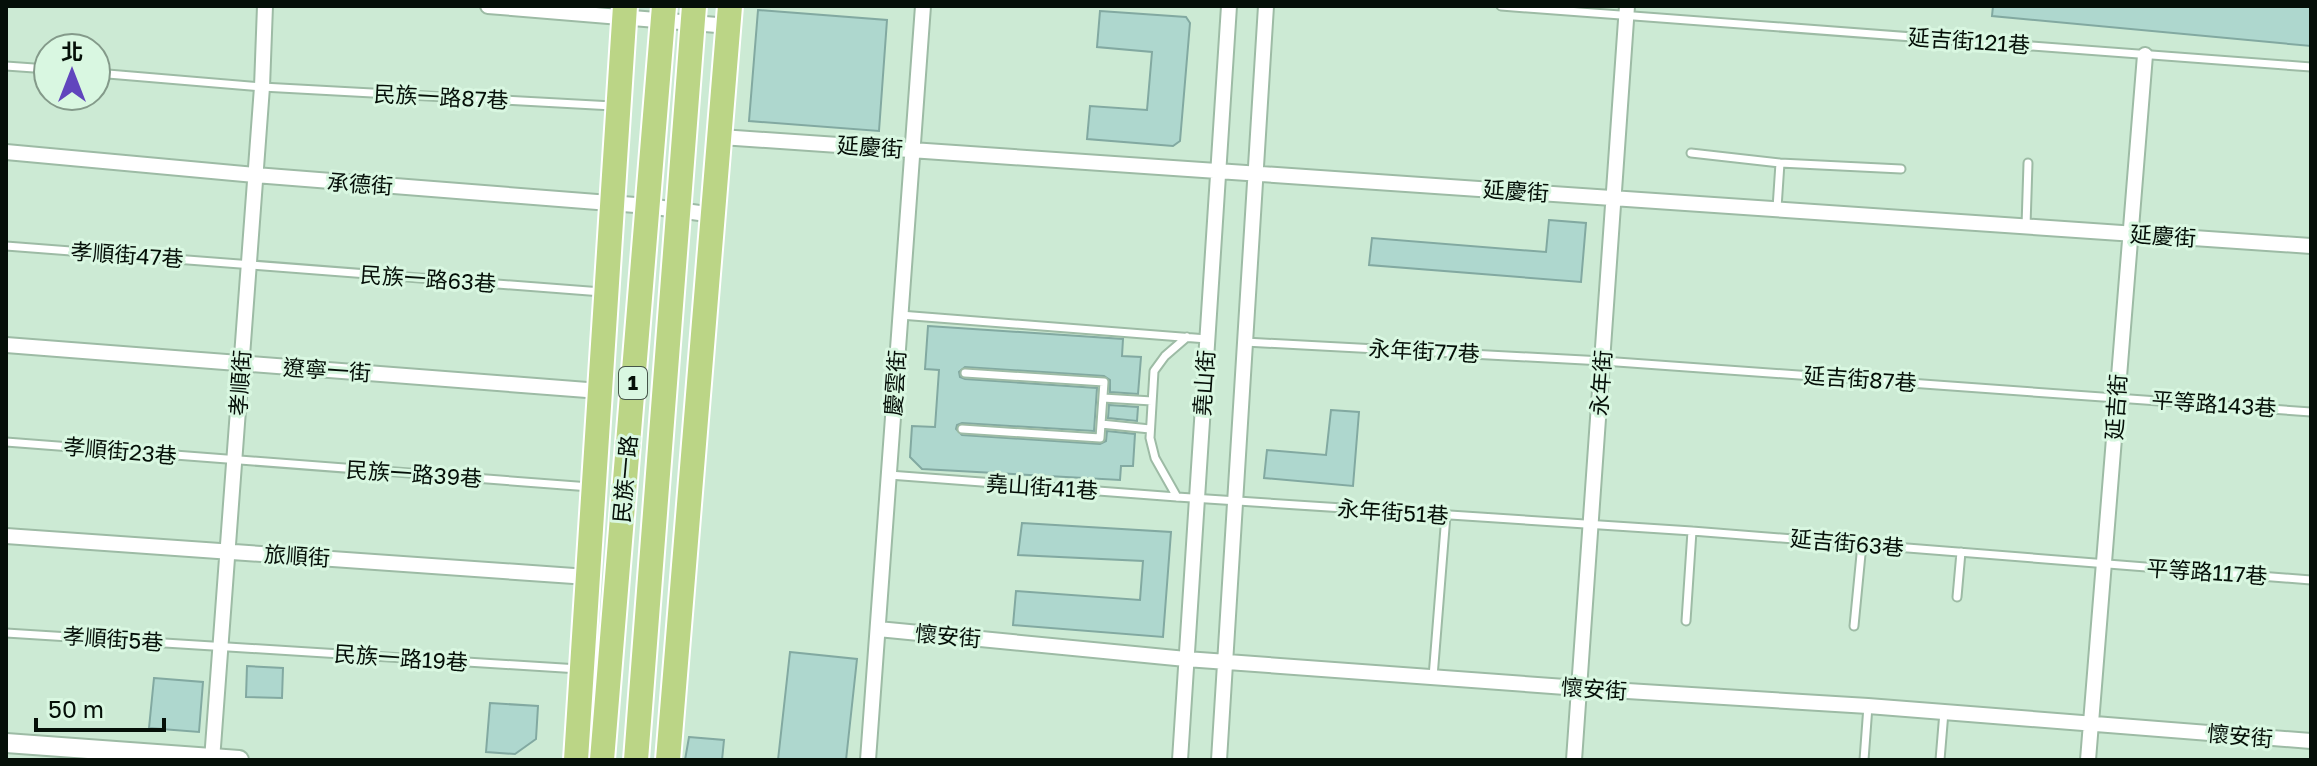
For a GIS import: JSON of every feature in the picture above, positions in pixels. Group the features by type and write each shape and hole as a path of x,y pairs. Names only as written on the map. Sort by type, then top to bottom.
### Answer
{"main road":[{"name":"民族一路","path":"576,760 624,11"},
{"name":"民族一路","path":"602,760 664,13"},
{"name":"民族一路","path":"636,760 694,14"},
{"path":"668,760 730,16"}],"street":[{"name":"孝順街","path":"212,759 262,87 265,6"},
{"path":"488,6 730,16"},
{"name":"慶雲街","path":"868,760 923,6"},
{"name":"堯山街","path":"1180,760 1229,6"},
{"name":"堯山街","path":"1219,760 1266,6"},
{"name":"永年街","path":"1574,760 1627,10"},
{"name":"延吉街","path":"2088,760 2145,55"},
{"name":"延慶街","path":"721,137 2311,246"},
{"name":"承德街","path":"6,152 648,206 714,215"},
{"name":"遼寧一街","path":"6,345 600,391"},
{"name":"旅順街","path":"6,536 588,577"},
{"name":"懷安街","path":"878,629 1186,659 1868,706 2311,741"},
{"path":"6,743 239,760"}],"lane":[{"name":"延吉街121巷","path":"1501,6 1627,10 2311,67"},
{"path":"6,66 32,68"},
{"name":"民族一路87巷","path":"112,74 262,87 619,107"},
{"path":"1691,153 1780,163 1901,169"},
{"path":"1777,209 1780,163"},
{"path":"2026,226 2028,163"},
{"name":"孝順街47巷","path":"6,246 248,265"},
{"name":"民族一路63巷","path":"248,265 607,292"},
{"path":"900,315 1207,339"},
{"path":"1177,497 1155,458 1150,429 1154,371 1165,356 1187,337"},
{"name":"永年街77巷","path":"1245,342 1603,361"},
{"name":"延吉街87巷","path":"1603,361 2117,397"},
{"path":"962,429 1100,438 1104,382 965,373"},
{"name":"平等路143巷","path":"2117,397 2311,412"},
{"path":"1103,398 1152,401"},
{"path":"1101,424 1150,429"},
{"name":"孝順街23巷","path":"6,442 235,460"},
{"name":"民族一路39巷","path":"235,460 594,488"},
{"name":"堯山街41巷","path":"889,475 1196,498"},
{"name":"永年街51巷","path":"1196,498 1590,525"},
{"path":"1433,677 1446,515"},
{"name":"延吉街63巷","path":"1590,525 2104,564"},
{"path":"1686,621 1692,531"},
{"path":"1854,626 1862,544"},
{"path":"1957,597 1961,552"},
{"name":"平等路117巷","path":"2104,564 2311,580"},
{"name":"孝順街5巷","path":"6,633 220,646"},
{"name":"民族一路19巷","path":"220,646 582,669"},
{"path":"1864,760 1868,706"},
{"path":"1940,760 1944,712"}],"building":[{"path":"1993,6 2311,6 2311,46 1992,16"},
{"path":"758,10 887,20 879,131 749,121"},
{"path":"1100,11 1186,17 1190,23 1180,141 1173,146 1087,139 1090,106 1147,110 1152,52 1097,47"},
{"path":"1549,220 1586,223 1581,282 1369,265 1372,238 1546,252"},
{"path":"928,326 1123,339 1122,356 1141,357 1138,394 1110,392 1110,380 1104,376 965,367 959,372 960,377 965,379 1097,388 1094,431 962,423 956,429 962,435 1100,444 1106,441 1107,431 1135,434 1133,466 1121,466 1120,480 922,469 910,457 912,426 935,427 939,370 925,369"},
{"path":"1109,405 1138,407 1137,421 1108,418"},
{"path":"1331,410 1359,412 1353,486 1264,478 1267,450 1326,455"},
{"path":"1022,523 1171,532 1163,637 1013,625 1016,591 1140,600 1143,561 1018,555"},
{"path":"790,652 857,659 846,760 778,760"},
{"path":"247,666 283,668 282,698 246,697"},
{"path":"154,678 203,682 199,732 149,728"},
{"path":"490,703 538,706 536,739 515,754 486,752"},
{"path":"689,737 724,740 722,760 685,760"}]}
